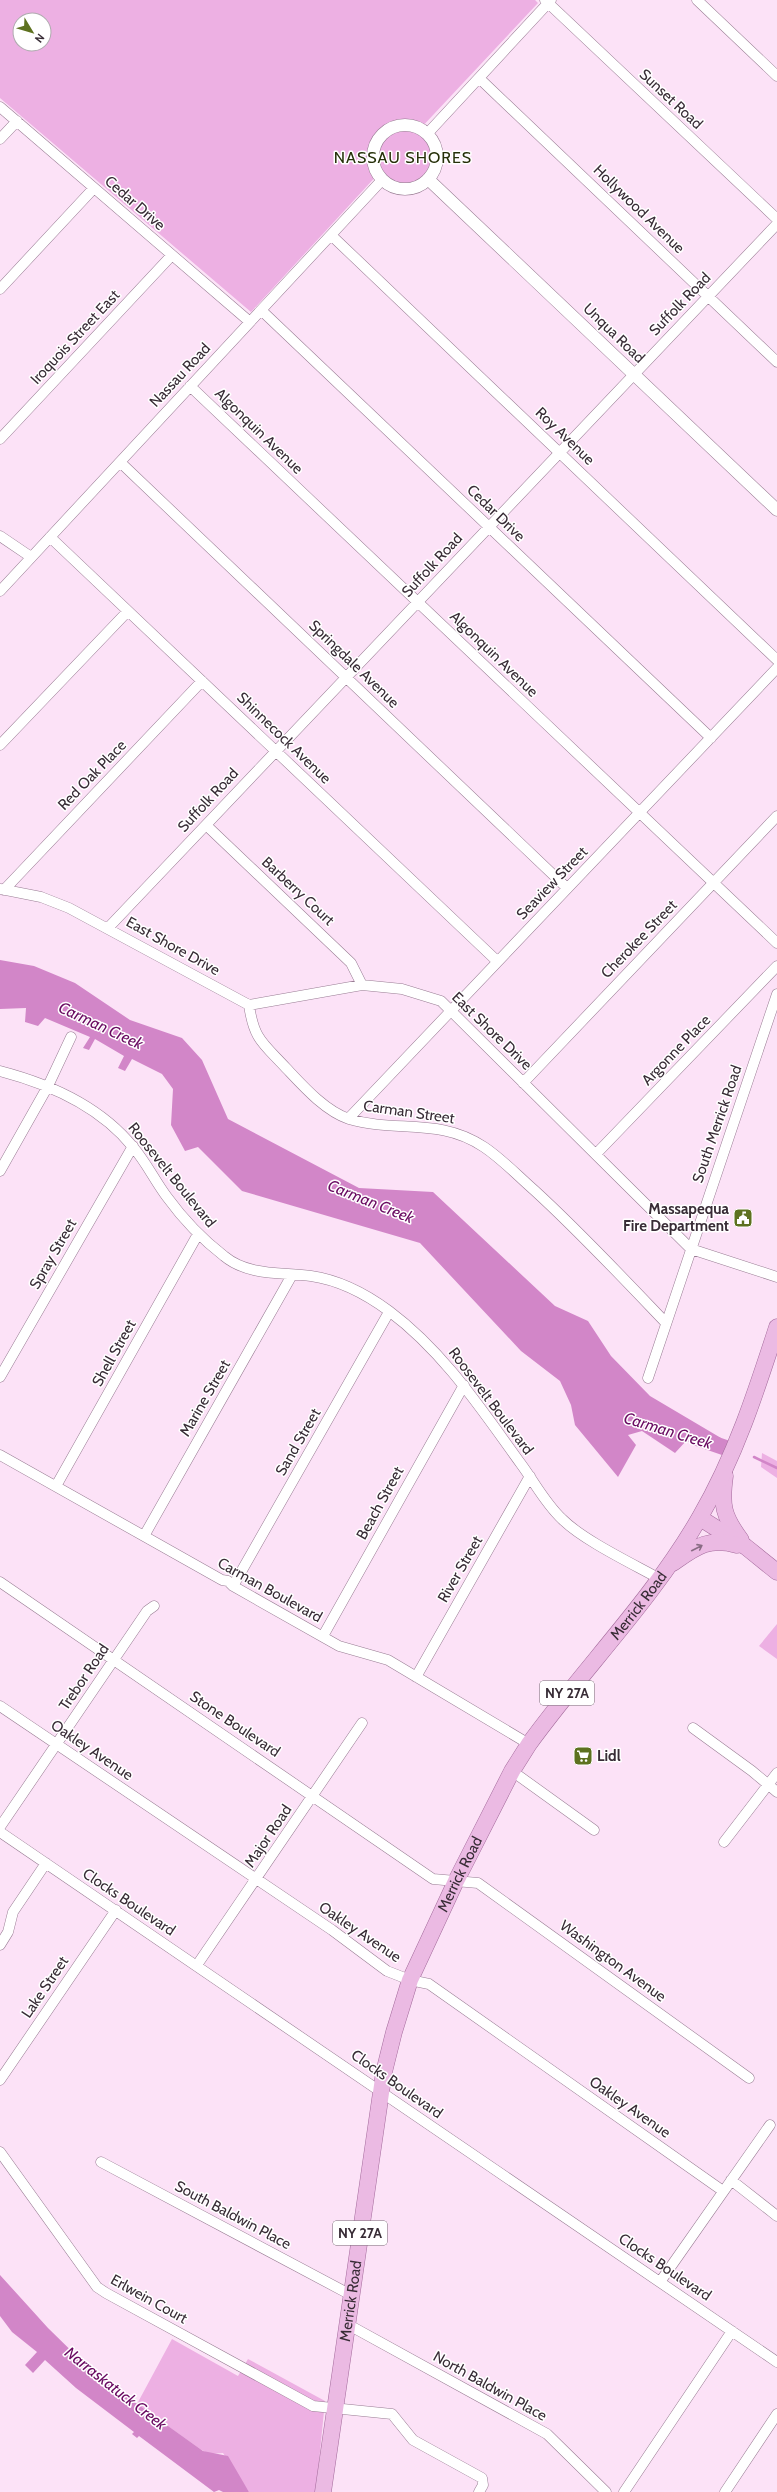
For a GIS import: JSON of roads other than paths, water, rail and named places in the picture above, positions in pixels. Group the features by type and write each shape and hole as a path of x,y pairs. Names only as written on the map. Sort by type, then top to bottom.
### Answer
{"main road":[{"name":"Merrick Road","path":"323,2492 381,2092 394,2032 410,1980 456,1881 512,1771 529,1744 661,1574 700,1518 727,1466 743,1426 777,1327"},
{"path":"727,1466 723,1509 728,1523 746,1548"},
{"path":"700,1518 746,1548 777,1572"},
{"path":"661,1574 694,1548 711,1541 724,1541 746,1548"}],"street":[{"path":"697,0 777,76"},
{"path":"427,134 548,1"},
{"name":"Sunset Road","path":"548,1 777,219"},
{"name":"Hollywood Avenue","path":"479,78 777,362"},
{"name":"Cedar Drive","path":"0,107 250,322"},
{"path":"0,139 17,122"},
{"path":"406,126 417,128 427,134 434,144 437,156 435,168 428,179 419,186 403,189 392,186 382,180 376,171 374,154 377,143 384,134 394,128 406,126"},
{"name":"Unqua Road","path":"428,179 777,510"},
{"name":"Nassau Road","path":"0,591 382,180"},
{"path":"0,289 94,188"},
{"name":"Suffolk Road","path":"108,928 777,224"},
{"name":"Roy Avenue","path":"331,235 777,660"},
{"name":"Iroquois Street East","path":"0,439 172,255"},
{"name":"Cedar Drive","path":"261,310 711,738"},
{"name":"Algonquin Avenue","path":"190,386 777,943"},
{"name":"Springdale Avenue","path":"120,462 567,888"},
{"path":"0,536 31,557"},
{"name":"Shinnecock Avenue","path":"50,536 497,962"},
{"path":"0,745 128,611"},
{"name":"Seaview Street","path":"348,1118 777,668"},
{"name":"Red Oak Place","path":"2,890 202,681"},
{"name":"Cherokee Street","path":"524,1082 777,816"},
{"name":"Barberry Court","path":"206,825 351,963 362,984"},
{"name":"East Shore Drive","path":"2,890 51,900 108,928 249,1005 362,984 402,989 441,1001 691,1250 777,1277"},
{"name":"Argonne Place","path":"596,1154 777,966"},
{"name":"South Merrick Road","path":"648,1378 777,994"},
{"name":"Carman Street","path":"249,1005 252,1027 258,1038 303,1086 326,1105 348,1118 382,1125 440,1128 465,1136 484,1147 561,1215 666,1323"},
{"path":"0,1171 48,1086 71,1037"},
{"name":"Roosevelt Boulevard","path":"0,1071 48,1086 91,1109 133,1146 165,1195 198,1234 226,1258 246,1267 270,1274 311,1276 338,1283 363,1295 389,1312 424,1340 464,1385 530,1476 543,1498 563,1521 661,1574"},
{"name":"Spray Street","path":"0,1377 133,1146"},
{"name":"Shell Street","path":"56,1486 198,1234"},
{"name":"Marine Street","path":"144,1536 292,1275"},
{"name":"Sand Street","path":"233,1586 389,1312"},
{"name":"Beach Street","path":"323,1636 464,1385"},
{"name":"Carman Boulevard","path":"0,1455 222,1580 228,1581 233,1586 339,1646 388,1660 529,1744"},
{"name":"River Street","path":"416,1677 530,1476"},
{"name":"Stone Boulevard","path":"0,1582 433,1879 456,1881"},
{"name":"Trebor Road","path":"0,1827 147,1611 154,1606"},
{"name":"Oakley Avenue","path":"0,1706 332,1930 387,1971 410,1980 429,1984 724,2191"},
{"name":"Major Road","path":"197,1965 314,1796 362,1723"},
{"path":"693,1728 768,1783 777,1792"},
{"path":"512,1771 594,1830"},
{"path":"724,1842 777,1773"},
{"name":"Clocks Boulevard","path":"0,1832 777,2362"},
{"path":"0,1945 8,1932 13,1912 46,1863"},
{"name":"Washington Avenue","path":"456,1881 478,1883 749,2078"},
{"name":"Lake Street","path":"0,2080 116,1910"},
{"path":"660,2282 770,2125"},
{"name":"Erlwein Court","path":"0,2152 97,2286 106,2294 313,2406 335,2407 392,2414 414,2440 481,2485"},
{"name":"South Baldwin Place","path":"101,2162 351,2295"},
{"path":"731,2180 777,2216"},
{"name":"North Baldwin Place","path":"347,2324 547,2434 606,2492"},
{"path":"624,2492 732,2331"},
{"path":"725,2492 777,2414"}],"water":[{"path":"0,960 34,966 75,983 130,1020 182,1038 202,1060 228,1119 359,1188 433,1192 555,1306 588,1321 611,1356 650,1396 721,1438 715,1451 686,1441 675,1453 642,1431 628,1435 636,1445 618,1477 575,1425 571,1405 560,1381 521,1351 420,1243 242,1191 198,1147 185,1151 171,1125 173,1089 162,1074 132,1059 125,1071 118,1068 124,1056 95,1039 89,1050 83,1048 90,1037 45,1018 38,1026 25,1022 26,1008 0,1009"},
{"path":"0,2275 48,2328 94,2373 203,2451 228,2456 249,2492 223,2492 219,2490 214,2492 139,2436 137,2438 132,2434 134,2432 76,2388 45,2360 33,2373 25,2365 37,2352 12,2332 0,2316"}],"waterway":[{"name":"Carman Creek","path":"697,1438 726,1448"},
{"name":"Carman Creek","path":"754,1457 777,1468"}],"place":[{"name":"Massapequa Fire Department","path":"743,1218"},
{"name":"Lidl","path":"583,1756"}],"district":[{"name":"NASSAU SHORES","path":"403,157"}],"water label":[{"name":"Narraskatuck Creek","path":"116,2388"}]}
